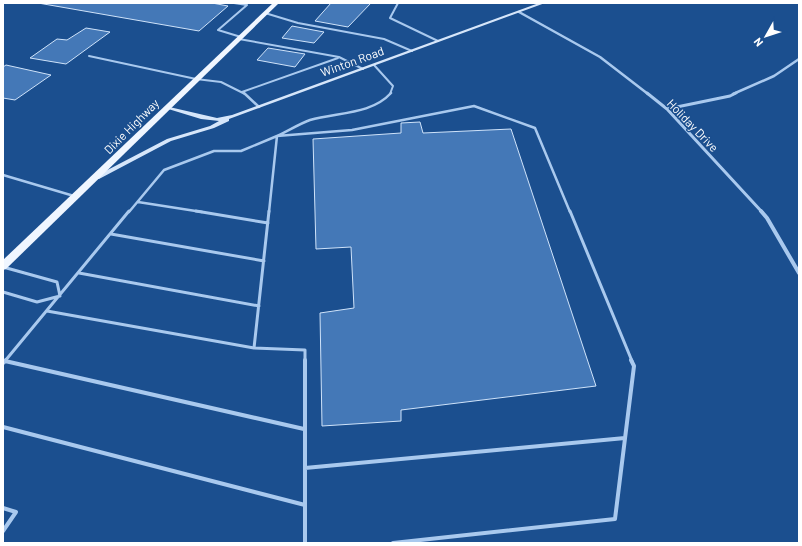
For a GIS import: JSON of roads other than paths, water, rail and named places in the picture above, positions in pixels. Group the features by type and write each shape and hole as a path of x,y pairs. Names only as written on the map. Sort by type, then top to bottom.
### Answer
{"main road":[{"name":"Dixie Highway","path":"3,266 276,3"}],"street":[{"name":"Winton Road","path":"167,107 217,120 234,116 543,3"},
{"name":"Holiday Drive","path":"520,12 600,57 667,109 767,218 799,273"},
{"path":"667,109 730,96 774,76 799,59"},
{"path":"96,177 169,140 212,127 234,116"}],"lane":[{"path":"234,3 247,5"},
{"path":"250,3 218,30 240,38 339,57 363,69"},
{"path":"398,3 390,18 438,41"},
{"path":"265,13 298,23 384,40 412,51"},
{"path":"89,56 196,79 221,82 242,92 259,107"},
{"path":"242,92 339,57"},
{"path":"304,429 4,362 164,170 214,151 241,151 310,120 370,107 386,100 394,90 393,86 374,65"},
{"path":"277,136 352,130 474,106 535,128 634,366 615,519 393,543"},
{"path":"254,348 277,136"},
{"path":"3,175 76,196"},
{"path":"138,202 268,223"},
{"path":"111,234 264,261"},
{"path":"3,266 58,282 60,296"},
{"path":"79,273 259,306"},
{"path":"3,292 37,302 60,296"},
{"path":"47,311 254,348 305,350 304,543"},
{"path":"3,427 305,505"},
{"path":"305,468 625,438"},
{"path":"3,508 16,512 3,531"}]}
